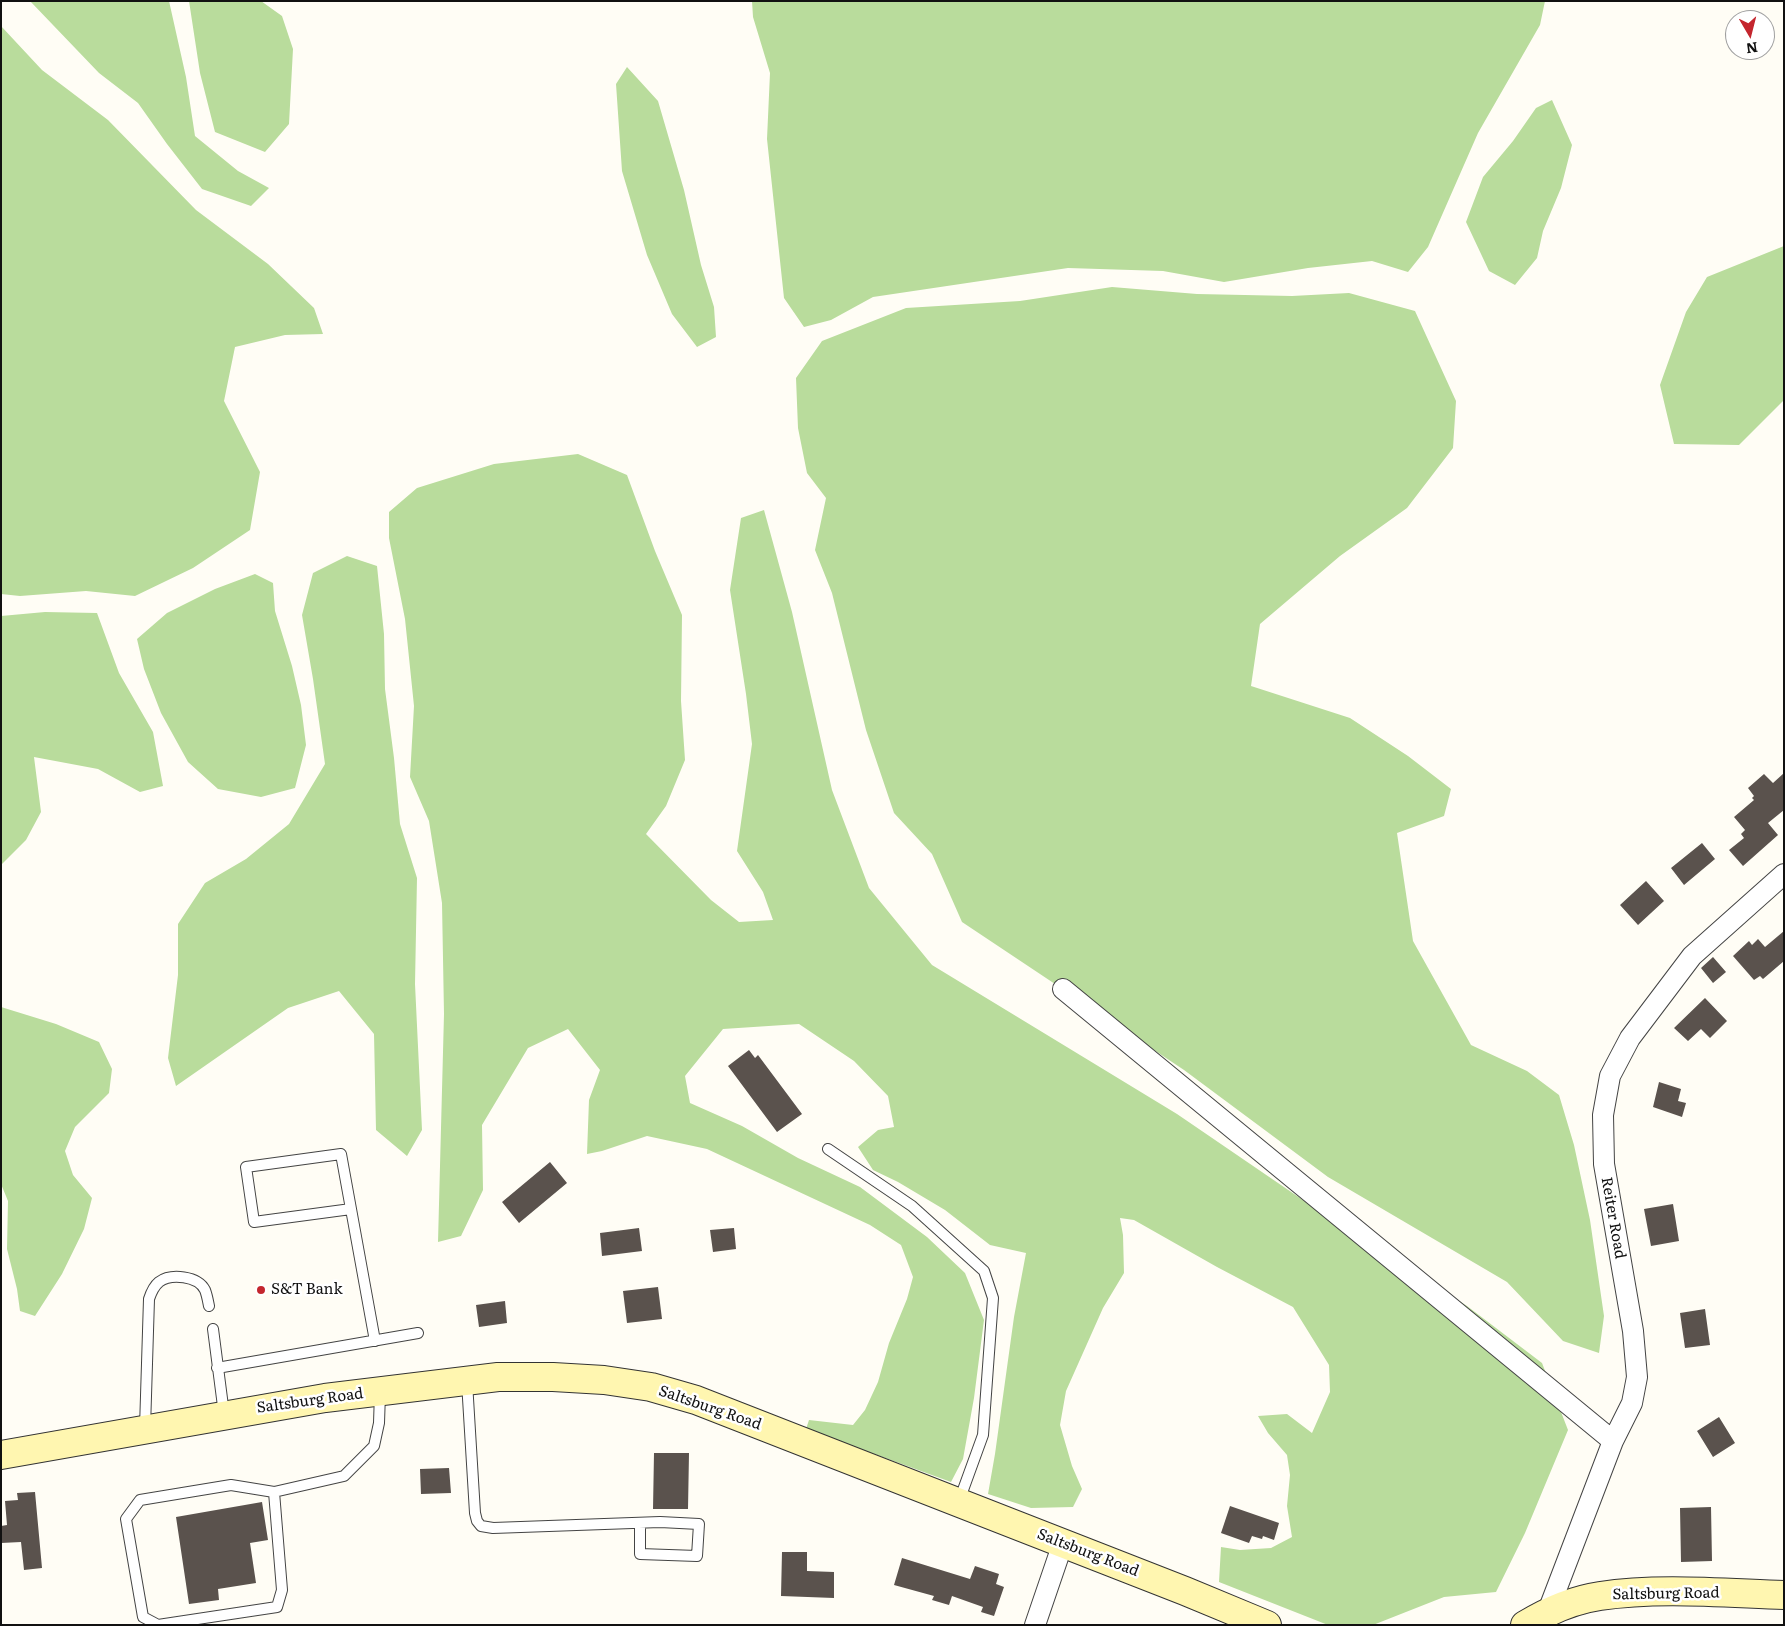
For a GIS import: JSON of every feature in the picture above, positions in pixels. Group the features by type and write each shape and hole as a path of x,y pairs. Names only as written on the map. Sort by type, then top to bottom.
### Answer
{"main road":[{"name":"Saltsburg Road","path":"1,1455 224,1414 325,1398 498,1378 553,1377 604,1380 651,1387 696,1400 1063,1543 1267,1625"},
{"name":"Saltsburg Road","path":"1536,1618 1599,1596 1630,1593 1784,1595"}],"street":[{"name":"Reiter Road","path":"1536,1618 1613,1441 1632,1403 1637,1377 1633,1331 1604,1164 1603,1115 1610,1076 1630,1038 1692,956 1784,874"},
{"path":"1063,989 1613,1441"},
{"path":"1035,1625 1063,1543"}],"lane":[{"path":"828,1149 912,1206 984,1271 993,1298 982,1436 958,1502"},
{"path":"351,1209 254,1222 246,1166 341,1154 351,1209 375,1341"},
{"path":"145,1428 148,1299 153,1289 159,1282 181,1276 196,1282 205,1289 209,1306"},
{"path":"213,1329 224,1414"},
{"path":"217,1368 418,1333"},
{"path":"467,1381 475,1513 477,1522 481,1526 493,1528 640,1523 699,1524 698,1556 640,1554 640,1523"},
{"path":"274,1492 282,1590 277,1607 158,1624 143,1617 126,1519 140,1500 231,1485 274,1492 344,1476 374,1446 379,1423 380,1392"}],"green space":[{"path":"30,1 169,1 186,77 195,136 238,171 269,188 251,206 202,189 138,103 99,73"},
{"path":"189,1 261,1 282,16 293,49 289,124 265,152 215,132 200,73"},
{"path":"752,1 1545,1 1540,25 1478,133 1428,247 1408,272 1372,261 1308,268 1224,282 1163,271 1068,268 873,297 831,320 804,327 784,298 767,139 770,73 753,17"},
{"path":"1,26 42,70 108,120 196,210 268,264 314,308 323,334 285,335 235,347 224,401 260,472 250,530 193,568 135,596 86,591 20,596 1,594"},
{"path":"627,67 658,101 684,190 701,265 714,307 716,337 697,347 672,314 647,255 622,171 616,84"},
{"path":"1552,100 1572,145 1561,188 1543,231 1537,258 1515,285 1489,271 1466,222 1483,177 1513,141 1536,108"},
{"path":"1784,246 1784,400 1739,445 1674,444 1660,385 1686,312 1707,277"},
{"path":"1112,287 1197,294 1292,296 1349,293 1415,311 1456,401 1453,448 1407,508 1340,556 1260,624 1251,686 1350,718 1408,756 1451,789 1444,816 1397,833 1413,941 1471,1045 1527,1071 1559,1095 1574,1145 1590,1220 1604,1316 1599,1353 1563,1341 1507,1282 1328,1177 1184,1070 962,922 932,854 894,813 866,730 832,593 815,550 826,498 807,473 798,428 796,378 822,341 906,308 1020,301"},
{"path":"578,454 627,475 655,551 682,615 681,701 685,760 666,806 646,834 711,900 739,922 773,920 763,892 737,851 752,744 730,590 741,518 764,510 792,612 832,790 869,888 932,965 1177,1114 1319,1211 1467,1306 1542,1363 1568,1430 1525,1533 1496,1592 1444,1597 1373,1625 1328,1625 1219,1582 1221,1547 1240,1550 1271,1548 1292,1537 1287,1506 1290,1475 1287,1455 1268,1433 1258,1416 1287,1414 1312,1433 1330,1392 1329,1365 1293,1307 1134,1220 1120,1218 1123,1235 1124,1273 1103,1308 1066,1391 1060,1425 1072,1466 1082,1489 1073,1507 1031,1508 988,1494 1014,1317 1026,1253 990,1245 945,1210 898,1182 873,1170 858,1147 878,1130 894,1127 888,1096 854,1061 799,1024 723,1029 685,1076 690,1103 742,1126 798,1158 860,1187 927,1237 965,1273 984,1320 974,1398 963,1459 951,1482 806,1429 809,1420 853,1425 865,1410 878,1382 889,1343 907,1299 913,1277 901,1245 870,1225 707,1149 647,1136 587,1154 589,1100 600,1070 568,1029 528,1048 482,1125 483,1190 461,1236 438,1242 444,1014 442,903 429,821 410,777 414,706 405,619 389,538 389,512 417,488 494,464"},
{"path":"347,556 377,566 384,634 385,689 400,824 417,878 415,984 422,1130 407,1156 376,1130 374,1034 339,991 288,1008 176,1086 168,1058 178,975 178,924 205,883 246,859 289,824 325,764 302,615 313,573"},
{"path":"255,574 273,583 275,611 292,666 301,705 306,745 295,788 261,797 218,789 188,762 161,713 144,669 137,639 167,613 215,589"},
{"path":"45,612 97,613 119,673 153,732 163,786 140,792 98,769 34,757 41,812 26,840 1,865 1,616"},
{"path":"1,1007 56,1024 99,1042 112,1069 109,1093 75,1127 65,1151 73,1175 92,1198 84,1229 62,1274 35,1316 20,1311 17,1289 7,1249 8,1201 1,1184"}],"building":[{"path":"1784,773 1784,810 1768,823 1778,835 1743,866 1729,850 1744,838 1741,834 1745,830 1734,817 1754,800 1752,798 1754,796 1748,788 1764,774 1773,783"},
{"path":"1702,843 1715,859 1684,885 1671,868"},
{"path":"1646,881 1664,901 1638,925 1620,905"},
{"path":"1784,931 1784,961 1763,979 1760,976 1754,980 1733,956 1749,941 1752,945 1758,939 1765,947"},
{"path":"1713,957 1726,972 1713,983 1701,968"},
{"path":"1705,998 1727,1021 1710,1038 1701,1029 1688,1041 1674,1028"},
{"path":"749,1050 755,1058 758,1055 802,1114 777,1132 728,1066"},
{"path":"1659,1082 1681,1089 1678,1101 1686,1103 1682,1117 1653,1107"},
{"path":"550,1162 567,1183 519,1223 502,1202"},
{"path":"1673,1204 1679,1241 1651,1246 1644,1209"},
{"path":"639,1228 642,1251 602,1256 600,1233"},
{"path":"734,1228 736,1249 713,1252 710,1230"},
{"path":"658,1287 662,1319 627,1323 623,1291"},
{"path":"505,1301 507,1323 479,1327 476,1305"},
{"path":"1705,1309 1710,1345 1685,1348 1680,1313"},
{"path":"1719,1417 1735,1443 1713,1457 1697,1431"},
{"path":"654,1453 689,1453 688,1509 653,1509"},
{"path":"449,1468 451,1493 421,1494 420,1469"},
{"path":"35,1492 42,1568 24,1570 21,1542 1,1543 1,1526 7,1525 5,1501 18,1500 17,1493"},
{"path":"262,1502 268,1540 250,1543 256,1583 218,1589 219,1600 189,1604 176,1517"},
{"path":"1230,1506 1279,1523 1274,1540 1263,1536 1262,1539 1252,1536 1249,1543 1221,1533"},
{"path":"1711,1507 1712,1561 1681,1562 1680,1508"},
{"path":"782,1552 807,1552 807,1571 834,1572 834,1598 781,1596"},
{"path":"902,1558 970,1579 975,1566 999,1574 996,1584 1004,1587 994,1616 981,1612 983,1607 952,1596 949,1605 932,1600 934,1596 894,1585"}],"place":[{"name":"S&T Bank","path":"261,1290"}]}
